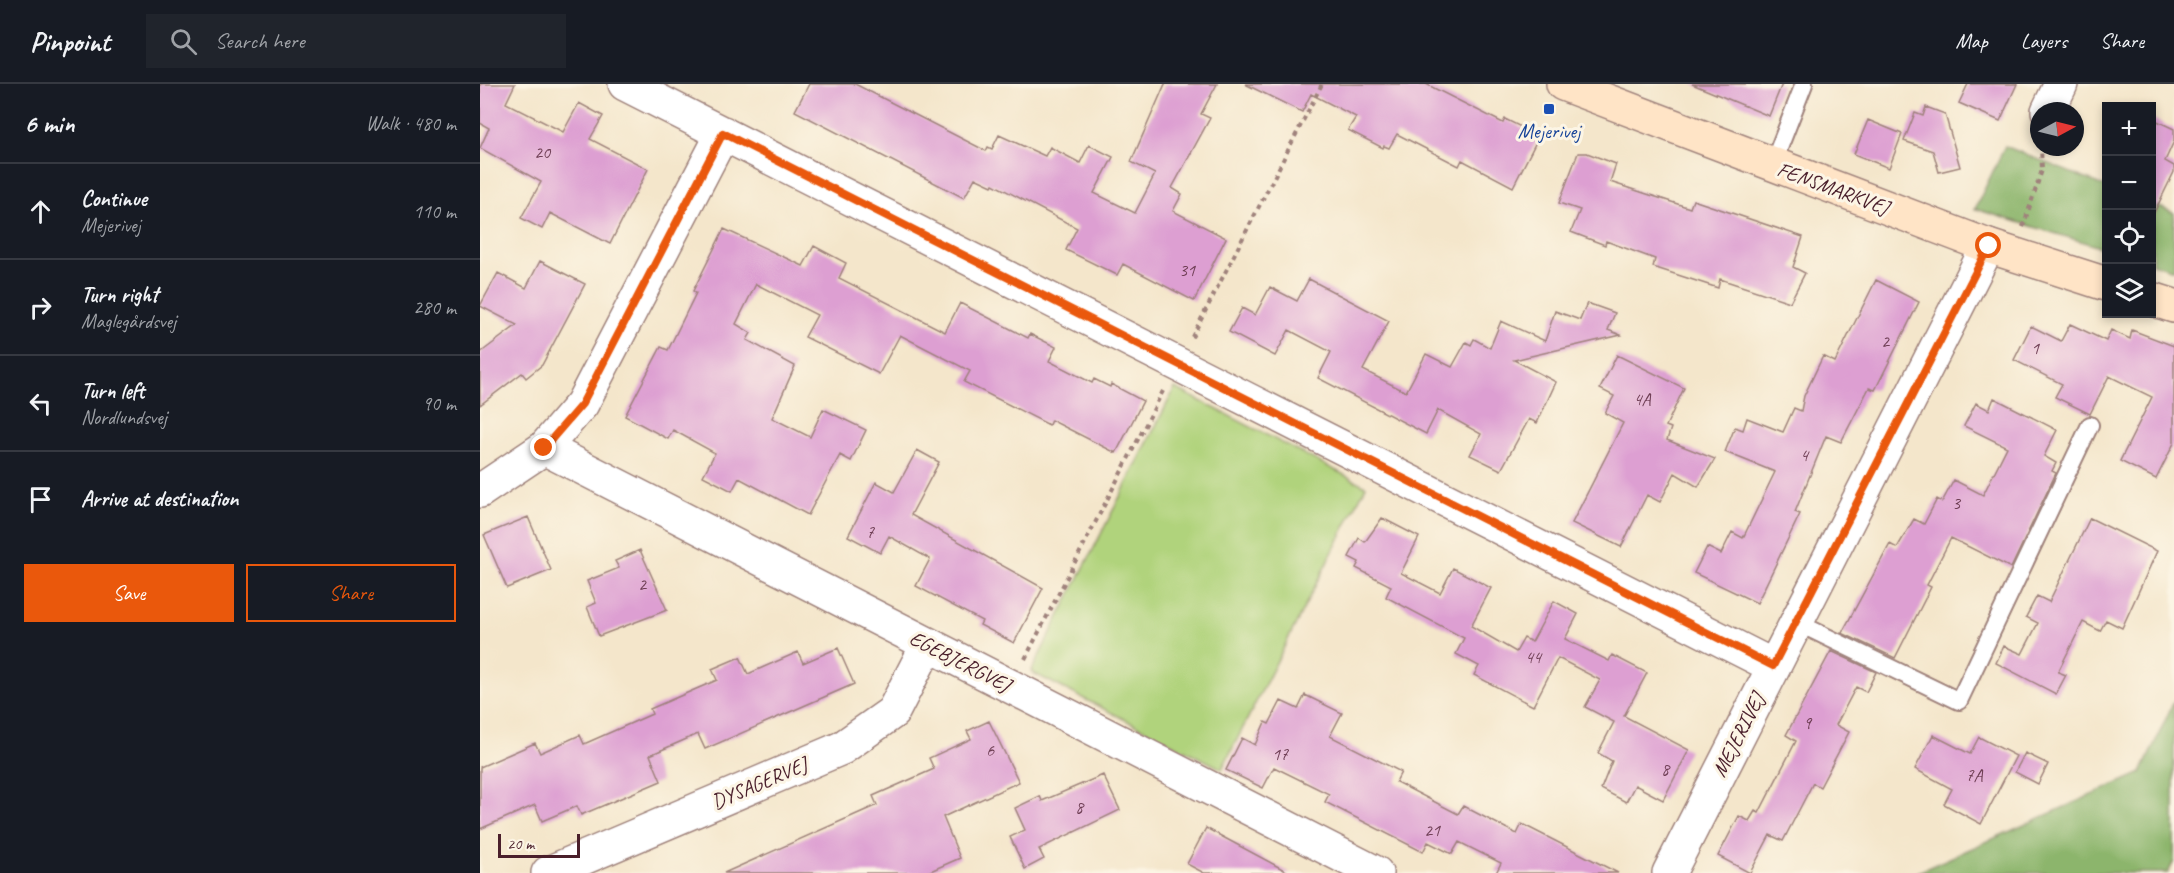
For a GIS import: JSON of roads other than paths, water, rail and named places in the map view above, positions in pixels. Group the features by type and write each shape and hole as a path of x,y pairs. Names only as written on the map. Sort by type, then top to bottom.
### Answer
{"street":[{"path":"625,84 1773,666"},
{"name":"FENSMARKVEJ","path":"1563,84 1772,166 2001,250 2102,283"},
{"path":"2052,102 2061,84"},
{"path":"480,492 544,448 582,404 723,133"},
{"name":"MEJERIVEJ","path":"1669,873 1796,622 2001,250"},
{"path":"2156,301 2174,306"},
{"name":"EGEBJERGVEJ","path":"544,448 1366,871"},
{"name":"DYSAGERVEJ","path":"548,873 842,748 893,712 928,644"}],"lane":[{"path":"1772,166 1804,84"},
{"path":"1796,622 1959,700 2091,425"}],"place":[{"name":"Mejerivej","path":"1549,109"}]}
